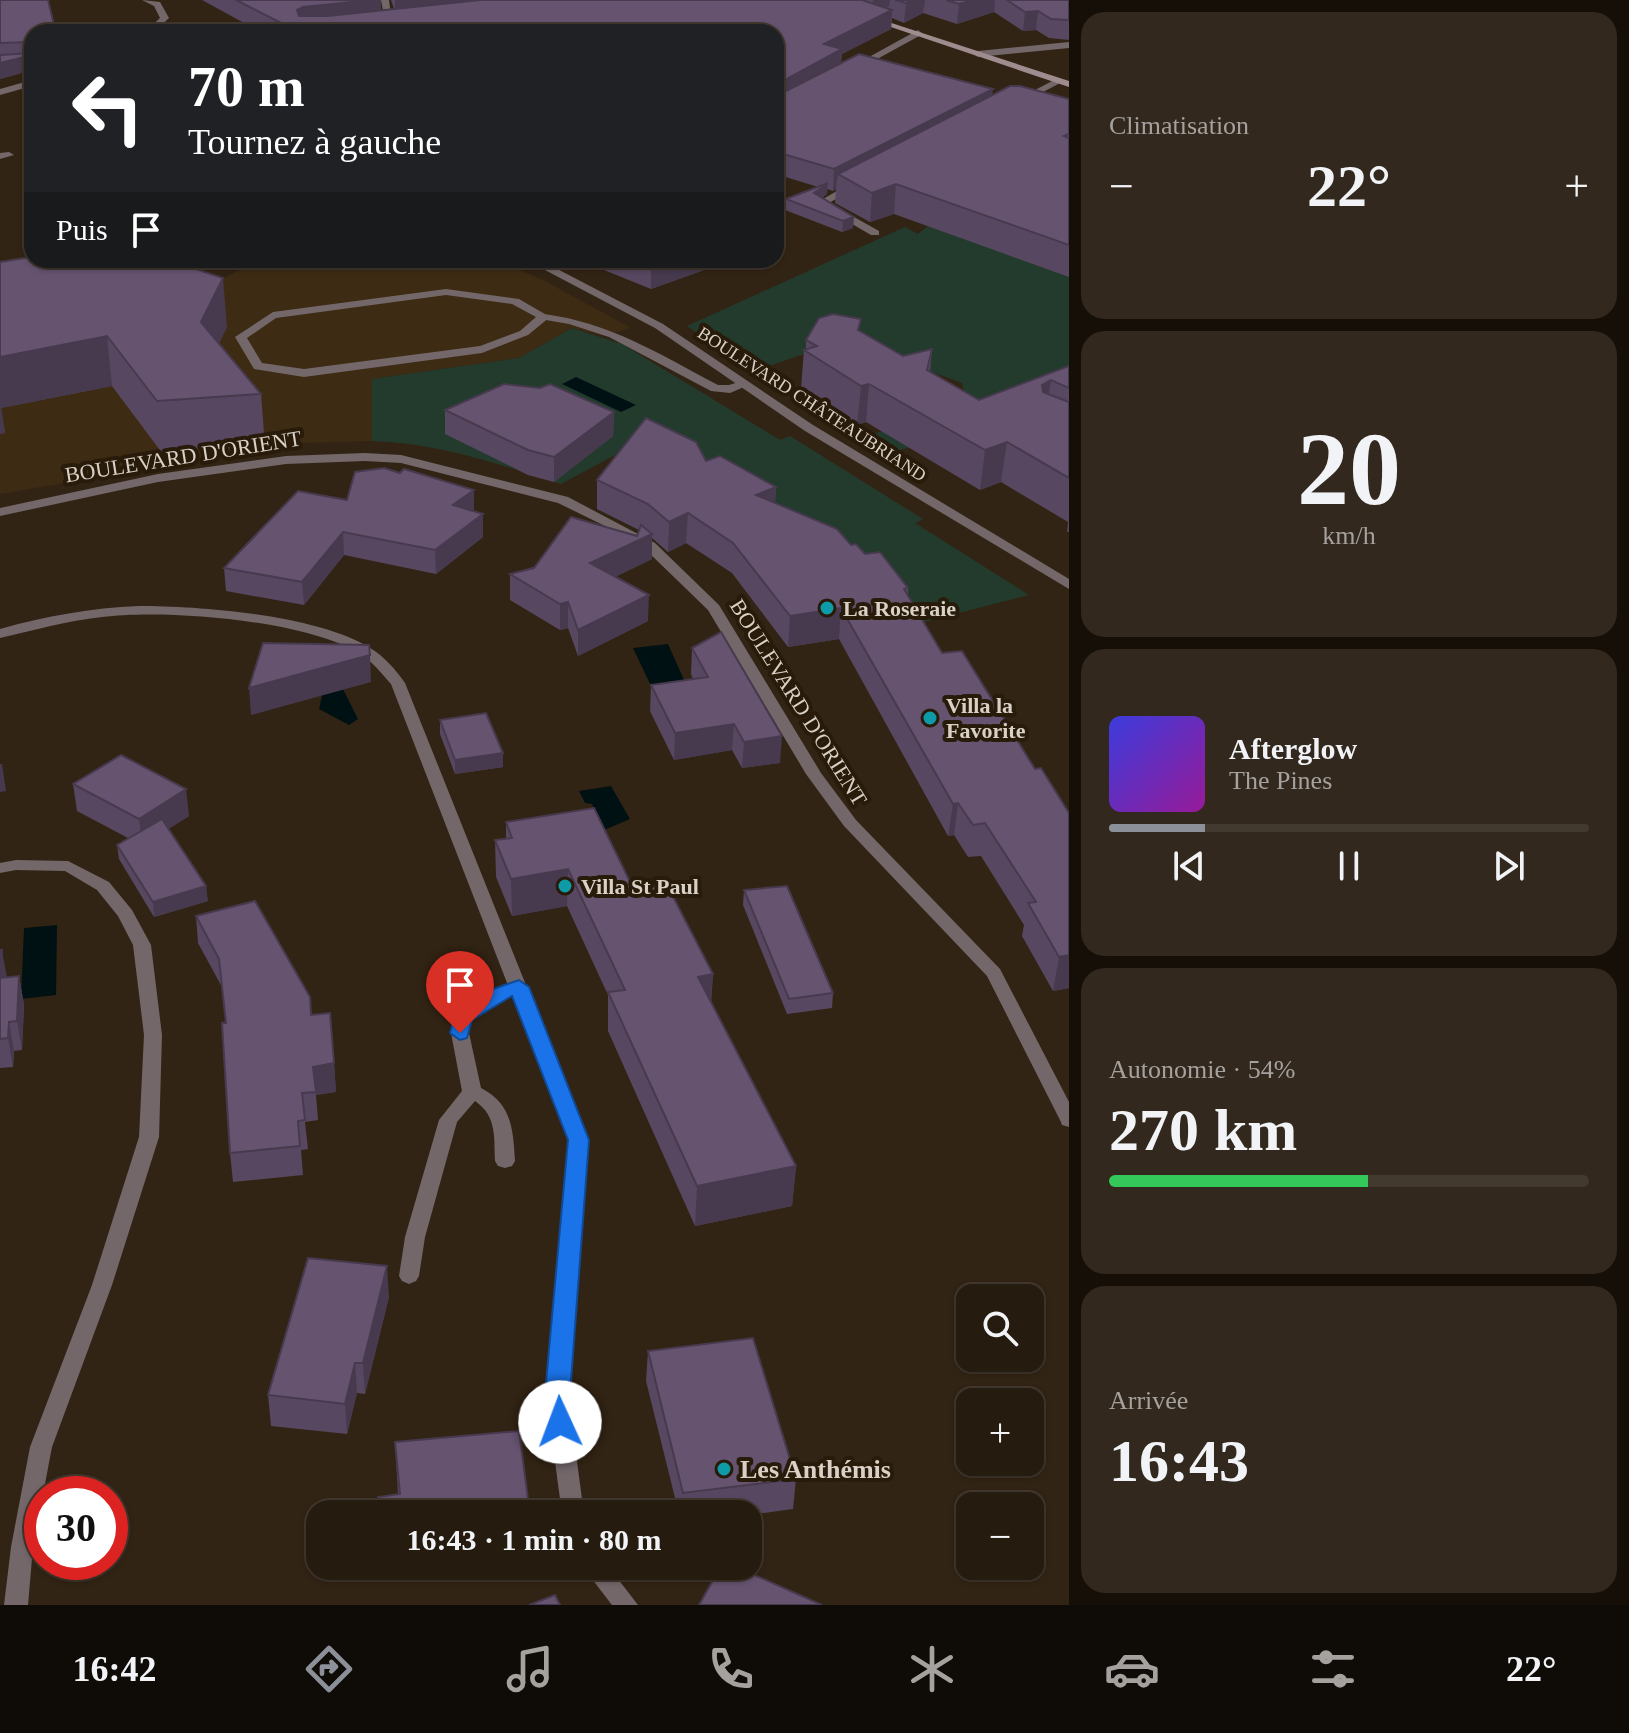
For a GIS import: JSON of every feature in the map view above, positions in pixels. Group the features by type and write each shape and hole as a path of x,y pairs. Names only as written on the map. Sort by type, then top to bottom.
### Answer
{"main road":[{"path":"869,17 1064,83"}],"street":[{"path":"146,0 157,4 165,18 158,24"},
{"path":"385,0 389,21"},
{"path":"869,17 884,12"},
{"path":"375,23 402,20"},
{"path":"841,76 918,33"},
{"path":"978,54 1069,45"},
{"path":"1009,107 1064,83"},
{"path":"0,92 24,85"},
{"path":"861,182 821,203 875,233"},
{"path":"155,271 172,268"},
{"name":"BOULEVARD CHÂTEAUBRIAND","path":"547,268 659,326 809,428 1069,585"},
{"path":"544,317 524,333 482,349 304,373 258,366 241,337 273,315 446,292 515,301 544,317 588,324 617,333 715,388 730,389 745,384"},
{"name":"BOULEVARD D'ORIENT","path":"0,512 158,478 286,460 365,457 401,459 563,500 608,522 650,546 714,608 814,774 850,823 994,973 1069,1120"},
{"path":"0,634 69,616 134,609 182,609 235,615 301,629 364,649 398,683 578,1140 557,1394 571,1500"},
{"path":"0,868 16,865 68,866 103,886 126,914 142,945 153,1035 149,1137 102,1285 41,1447 22,1547 16,1605"},
{"path":"472,1092 460,1033 462,1017 492,997 519,987"},
{"path":"472,1092 491,1100 503,1122 505,1161"},
{"path":"409,1276 415,1237 448,1120 472,1092"},
{"path":"605,1580 626,1605"}],"shaded area":[{"path":"243,268 515,268 631,328 604,336 572,328 519,358 372,379 372,441 299,443 0,494 0,311 227,277"},
{"path":"576,377 636,405 621,412 562,384"},
{"path":"668,644 685,682 651,686 633,648"},
{"path":"324,687 342,687 358,719 349,725 319,709"},
{"path":"611,786 630,819 602,831 592,804 585,803 579,791"},
{"path":"57,925 56,995 21,999 24,928"}],"green space":[{"path":"928,226 1069,273 1069,381 973,428 884,455 858,439 967,403 962,383 907,363 854,337 754,371 687,326 905,227 918,234"},
{"path":"572,328 622,344 780,440 790,436 923,519 915,523 1029,595 920,623 639,442 561,484 444,450 372,441 372,379 519,358"}],"building":[{"path":"0,0 48,0 54,24 24,24 24,42 0,43"},
{"path":"236,0 372,0 303,7 297,10 299,16 328,16 480,0 862,0 892,10 824,44 842,49 784,81 784,24 283,24"},
{"path":"946,0 974,0 959,4"},
{"path":"1007,0 1069,0 1069,20 1051,19 1038,11 1025,12"},
{"path":"24,54 24,57 0,63 0,55"},
{"path":"859,54 993,89 834,169 784,154 784,92"},
{"path":"1010,86 1069,99 1069,134 1064,136 1069,138 1069,245 896,184 872,193 838,174"},
{"path":"828,183 814,193 854,217 843,221 786,199"},
{"path":"24,258 24,268 192,268 223,278 201,322 261,394 157,401 107,336 0,357 0,262"},
{"path":"833,314 861,319 858,330 903,356 932,349 927,370 979,400 1069,366 1069,388 1051,380 1042,385 1043,392 1069,402 1069,478 1007,442 985,450 869,384 861,386 804,350 817,346 806,340 819,318"},
{"path":"504,384 540,388 550,384 614,412 554,457 528,450 445,410"},
{"path":"646,418 696,442 706,461 720,456 776,487 756,495 837,529 851,545 856,544 865,554 880,552 908,588 904,589 942,653 962,651 1035,769 1041,768 1069,813 1069,955 1059,957 1028,903 1036,902 985,823 973,825 958,803 953,804 841,608 790,616 733,543 688,513 669,522 648,504 597,480"},
{"path":"384,468 400,473 404,469 474,490 453,505 483,514 435,550 343,532 302,582 224,568 298,491 347,500 355,472"},
{"path":"571,517 637,536 641,525 652,534 590,563 649,595 578,630 568,602 560,604 510,574 534,568"},
{"path":"721,632 782,736 744,742 734,724 675,733 651,685 708,677 692,648"},
{"path":"263,643 369,645 370,655 249,688"},
{"path":"486,713 503,753 455,760 440,720"},
{"path":"121,755 186,789 139,819 73,784"},
{"path":"594,808 633,888 666,883 713,974 698,977 796,1166 697,1186 608,992 625,990 568,869 511,879 495,840 512,838 506,822"},
{"path":"162,819 206,886 153,902 117,845"},
{"path":"787,886 833,993 789,999 744,890"},
{"path":"255,901 310,997 311,1015 330,1013 334,1063 313,1067 316,1092 302,1093 305,1120 298,1121 300,1146 230,1153 222,1023 226,1023 219,959 196,916"},
{"path":"19,976 17,1021 9,1022 8,1038 0,1039 0,978"},
{"path":"308,1258 387,1266 363,1363 355,1363 345,1404 268,1395"},
{"name":"Les Anthémis","path":"753,1338 796,1479 683,1493 648,1351"},
{"path":"519,1431 528,1500 378,1500 378,1497 400,1494 395,1442"},
{"path":"762,1578 822,1605 699,1605 713,1580"},
{"path":"555,1595 560,1605 529,1605"}],"place":[{"name":"La Roseraie","path":"827,608"},
{"name":"Villa la Favorite","path":"930,718"},
{"name":"Villa St Paul","path":"565,886"},
{"name":"Les Anthémis","path":"724,1469"}],"route":[{"path":"460,1033 462,1017 492,997 519,987 578,1140 557,1394 560,1422"}]}
